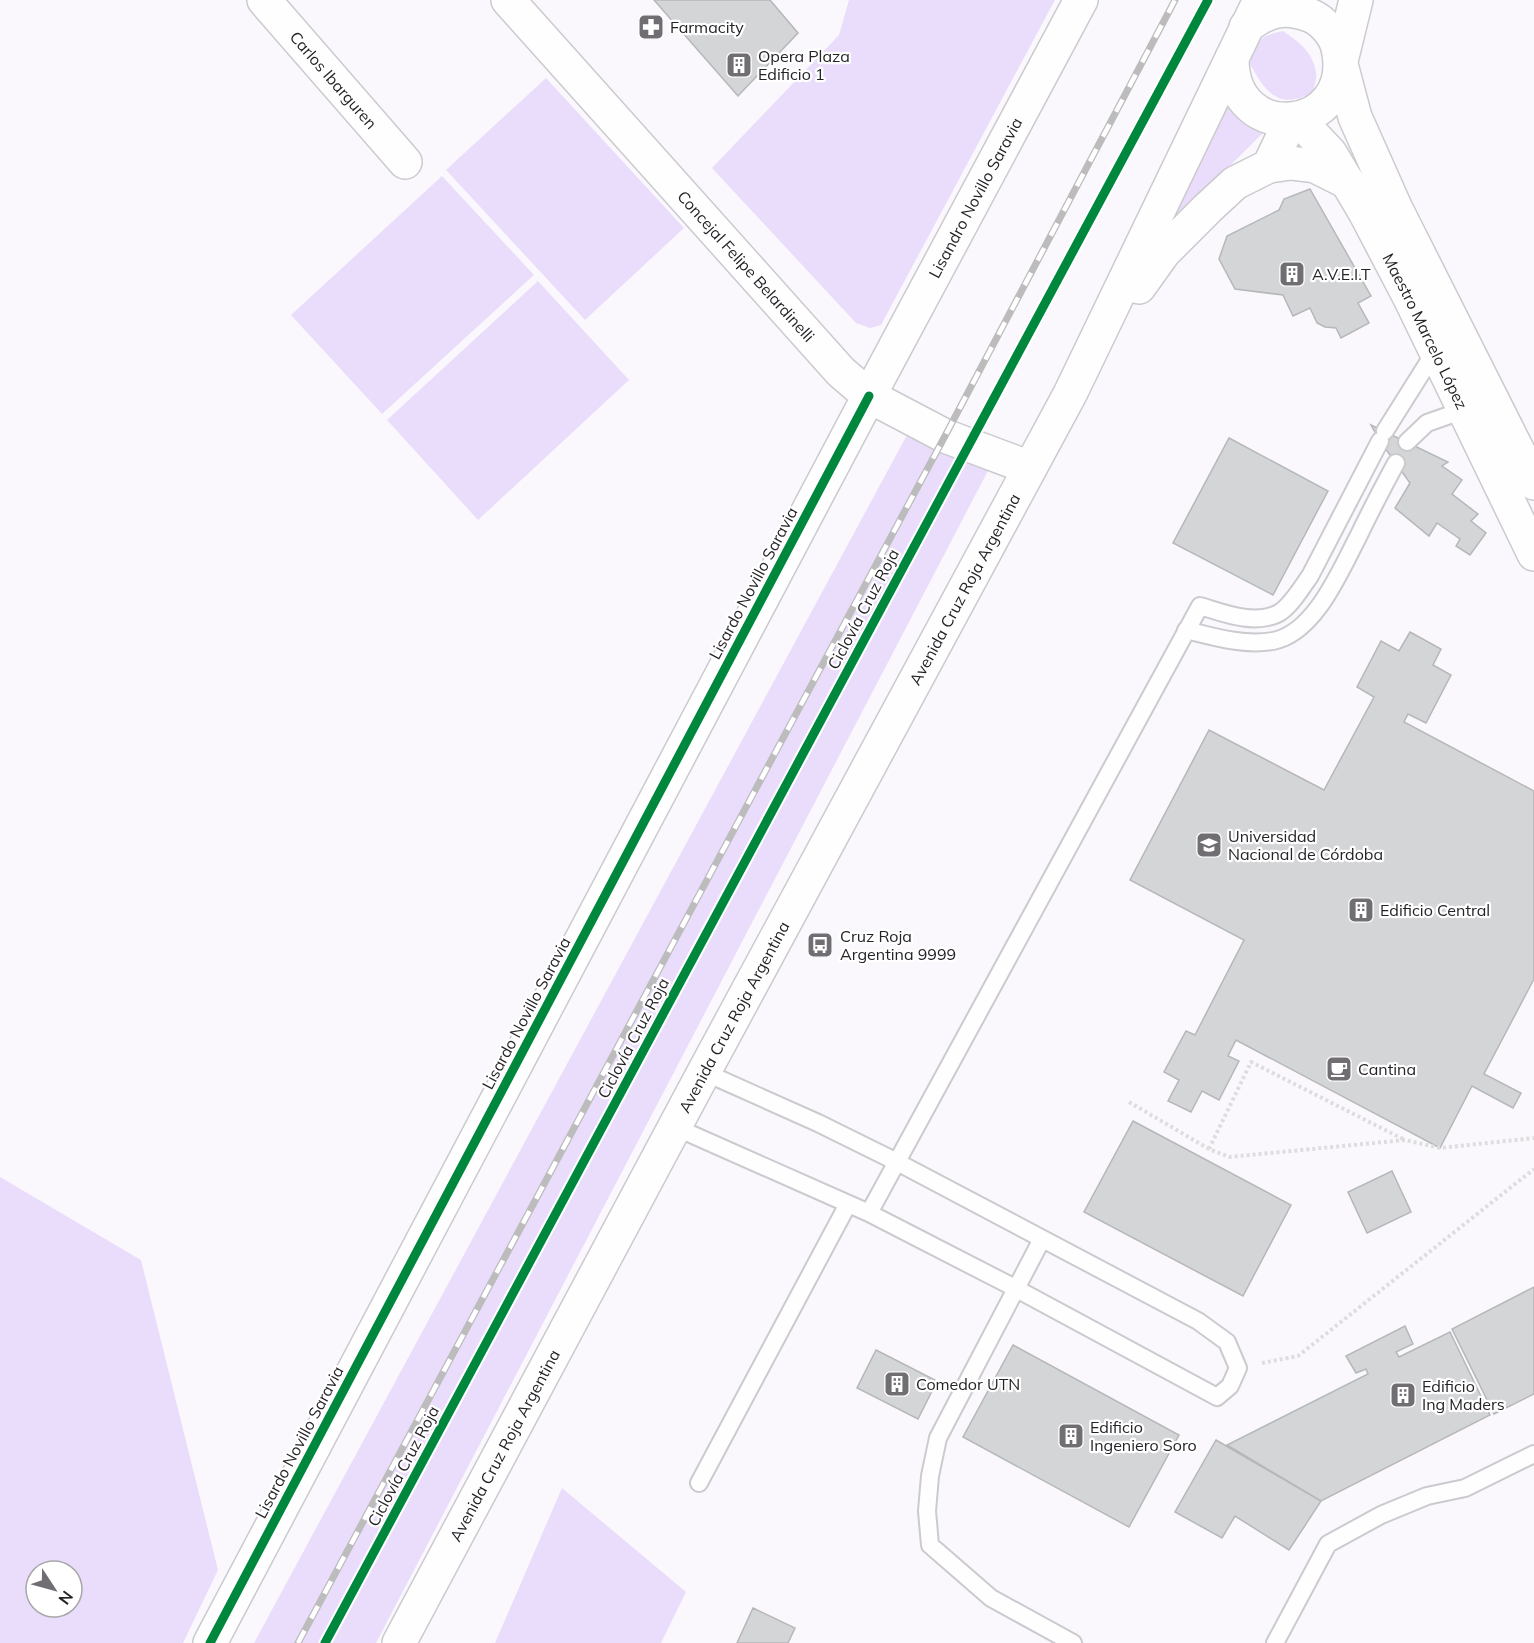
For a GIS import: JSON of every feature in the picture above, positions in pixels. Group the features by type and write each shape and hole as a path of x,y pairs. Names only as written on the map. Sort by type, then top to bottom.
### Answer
{"main road":[{"name":"Carlos Ibarguren","path":"264,0 405,162"},
{"name":"Concejal Felipe Belardinelli","path":"508,0 841,372 869,396 952,439 1030,468"},
{"name":"Lisandro Novillo Saravia","path":"869,396 1081,0"},
{"path":"1341,64 1337,43 1328,28 1314,16 1296,10 1278,10 1261,16 1253,14 1232,58 1231,71 1235,86 1242,97 1251,108 1263,115 1276,119 1294,119 1323,106 1339,82 1356,0"},
{"name":"Avenida Cruz Roja Argentina","path":"399,1643 1070,394 1232,58"},
{"name":"Maestro Marcelo López","path":"1341,64 1354,117 1395,207 1534,483"},
{"path":"1269,165 1294,119"},
{"name":"Maestro Marcelo López","path":"1294,119 1330,153 1349,183 1436,350 1534,554"},
{"path":"1269,165 1291,163 1315,166 1349,183"},
{"name":"Avenida Cruz Roja Argentina","path":"1070,394 1143,279 1164,252 1235,183 1269,165"},
{"name":"Lisardo Novillo Saravia","path":"210,1643 869,396"}],"lane":[{"path":"869,1213 1200,606 1254,620 1278,614 1296,596 1310,576 1383,436 1436,350"},
{"path":"1407,442 1426,423 1464,410"},
{"path":"1186,630 1233,641 1274,640 1296,631 1315,611 1332,587 1396,463"},
{"path":"675,1127 869,1213 1015,1288 1217,1397 1230,1386 1238,1368 1227,1342 1198,1321 897,1162 818,1123 704,1072"},
{"path":"699,1483 848,1204"},
{"path":"1042,1239 938,1438 930,1476 927,1511 930,1545 991,1598 1072,1643"},
{"path":"1275,1643 1328,1544 1381,1515 1427,1496 1465,1488 1534,1454"}],"path":[{"path":"1209,1149 1251,1062 1405,1140 1440,1148 1534,1138"},
{"path":"1129,1102 1209,1149 1229,1157 1302,1148 1405,1140"},
{"path":"1238,1368 1298,1356 1534,1169"}],"shaded area":[{"path":"849,0 1055,0 881,325 870,328 856,323 712,168 839,35"},
{"path":"1283,31 1300,43 1309,54 1316,73 1313,92 1291,100 1282,99 1268,91 1250,64 1259,41"},
{"path":"546,78 684,228 585,320 446,170"},
{"path":"1226,91 1267,129 1154,241"},
{"path":"442,176 534,275 382,414 291,315"},
{"path":"538,281 629,380 478,520 387,420"},
{"path":"907,435 991,465 376,1643 254,1643"},
{"path":"0,1177 141,1260 218,1570 183,1643 0,1643"},
{"path":"562,1488 686,1592 661,1643 495,1643"}],"building":[{"name":"Opera Plaza Edificio 1","path":"654,0 770,0 798,33 738,96"},
{"name":"A.V.E.I.T","path":"1310,189 1371,296 1358,303 1369,323 1341,338 1336,328 1325,327 1317,323 1310,308 1293,316 1283,295 1235,289 1219,259 1227,236 1279,210 1284,199"},
{"path":"1371,425 1448,462 1442,466 1462,480 1452,494 1478,514 1471,521 1486,533 1470,555 1456,546 1460,539 1437,523 1429,536 1395,508 1410,483"},
{"path":"1229,438 1328,491 1273,595 1173,543"},
{"name":"Edificio Central","path":"1410,632 1441,649 1433,665 1451,675 1426,723 1408,714 1404,722 1534,791 1534,979 1484,1074 1521,1093 1513,1108 1472,1086 1440,1148 1236,1040 1228,1056 1239,1061 1219,1100 1202,1091 1191,1112 1168,1101 1179,1080 1164,1072 1186,1031 1195,1035 1244,940 1130,880 1209,730 1324,790 1374,697 1357,687 1381,641 1399,651"},
{"path":"1133,1121 1291,1205 1243,1296 1084,1212"},
{"path":"1392,1171 1411,1212 1367,1233 1348,1192"},
{"path":"1534,1287 1534,1394 1494,1414 1452,1329"},
{"name":"Edificio Ing Maders","path":"1405,1326 1413,1344 1396,1352 1399,1357 1450,1332 1490,1415 1321,1501 1227,1445 1368,1374 1366,1369 1356,1373 1346,1356"},
{"name":"Edificio Ingeniero Soro","path":"1013,1345 1179,1435 1129,1527 963,1437"},
{"name":"Comedor UTN","path":"876,1350 937,1381 918,1419 857,1388"},
{"path":"1216,1440 1321,1501 1289,1550 1235,1516 1222,1538 1175,1512"},
{"path":"753,1608 795,1628 788,1643 737,1643"}],"railway":[{"path":"298,1643 945,436 1175,0"}],"cycle path":[{"name":"Ciclovía Cruz Roja","path":"325,1643 1208,0"},
{"path":"210,1643 869,396"}],"place":[{"name":"Farmacity","path":"651,27"},
{"name":"Opera Plaza Edificio 1","path":"739,65"},
{"name":"A.V.E.I.T","path":"1292,274"},
{"name":"Universidad Nacional de Córdoba","path":"1209,845"},
{"name":"Edificio Central","path":"1361,910"},
{"name":"Cruz Roja Argentina 9999","path":"820,945"},
{"name":"Cantina","path":"1339,1069"},
{"name":"Comedor UTN","path":"897,1384"},
{"name":"Edificio Ing Maders","path":"1403,1395"},
{"name":"Edificio Ingeniero Soro","path":"1071,1436"}]}
